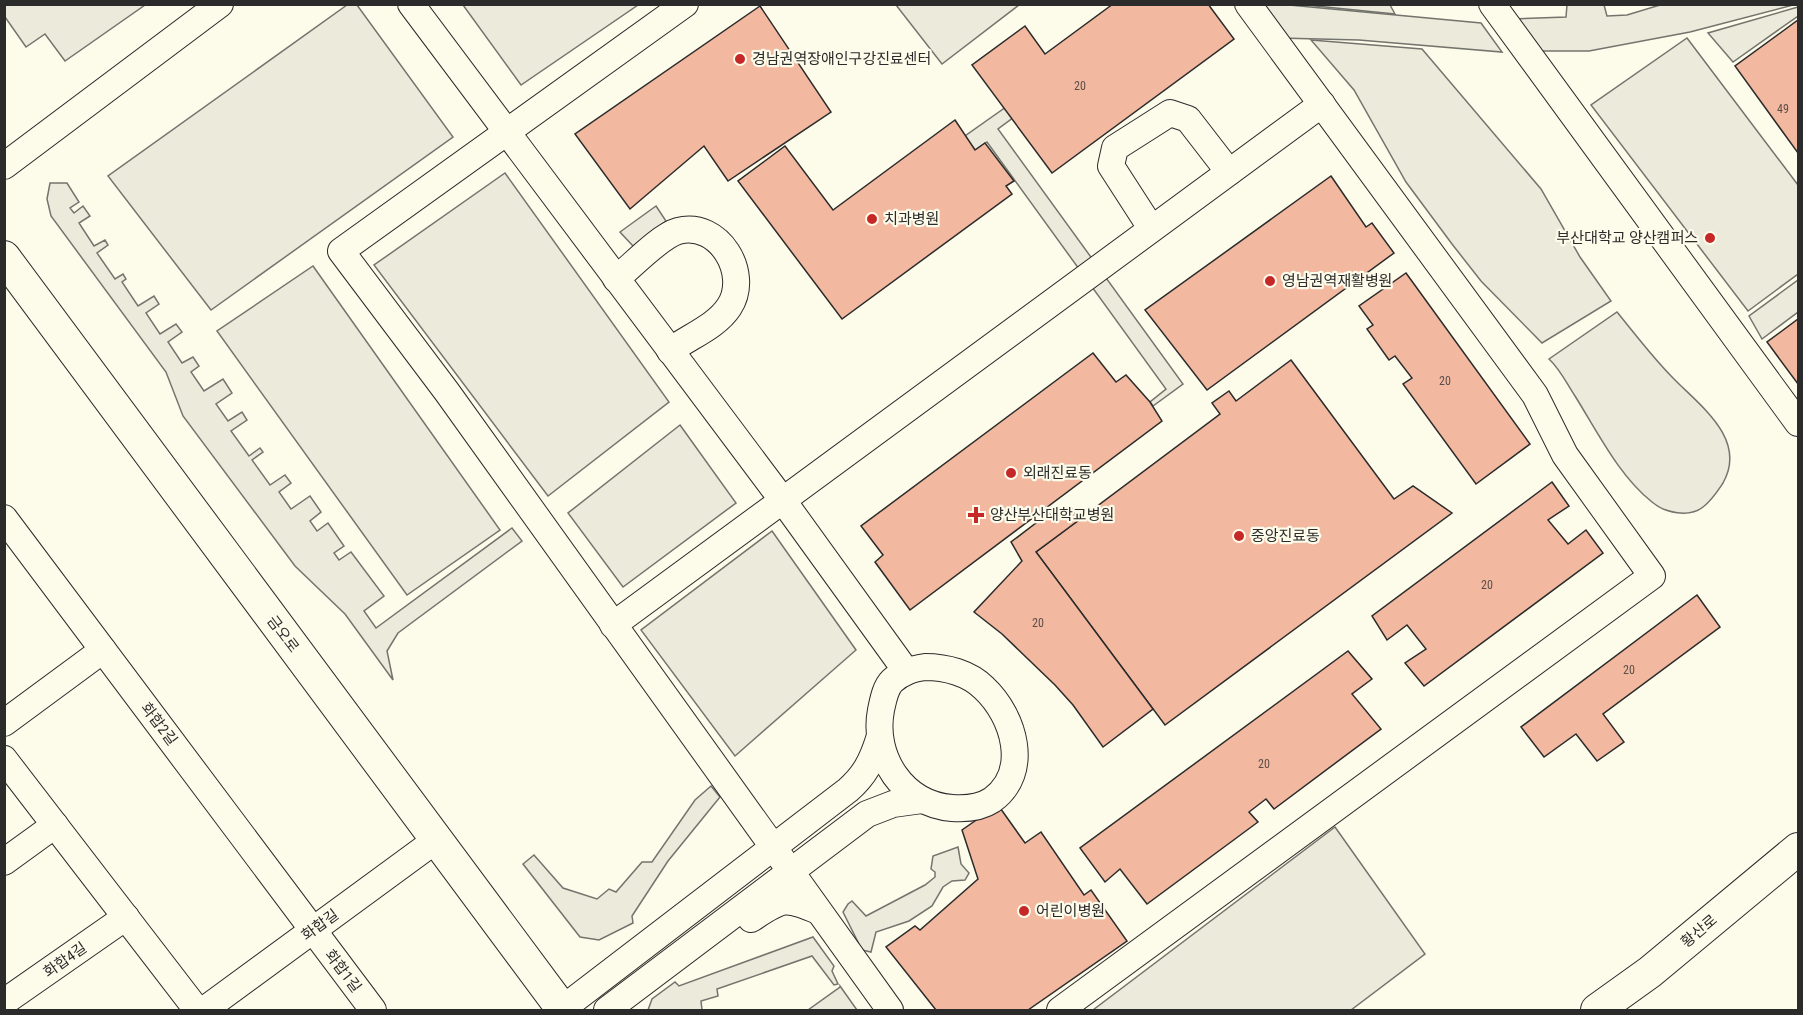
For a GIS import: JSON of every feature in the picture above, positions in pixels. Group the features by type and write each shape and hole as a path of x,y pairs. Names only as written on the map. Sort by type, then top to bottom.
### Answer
{"main road":[{"name":"금오로","path":"4,257 562,1010"},
{"name":"황산로","path":"1597,1011 1650,972 1798,849"}],"street":[{"path":"4,166 220,4"},
{"path":"411,4 784,502 906,671"},
{"path":"686,4 341,251 447,392 890,1011"},
{"path":"1060,1011 1652,576 1565,455 1535,395 1248,4"},
{"path":"1492,4 1798,423"},
{"path":"614,625 1322,104"},
{"path":"1152,228 1111,166 1115,148 1170,113 1188,119 1229,172"},
{"path":"616,279 677,231 690,230 718,240 732,257 735,291 730,307 708,326 670,351"},
{"name":"화합2길","path":"4,518 313,931"},
{"path":"4,723 103,650"},
{"path":"562,1010 862,777 879,739 883,698 891,682 906,671 941,667 967,676 983,687 1006,718 1016,753 1014,768 1005,787 983,804 960,808 922,800 893,804 867,814 698,939 607,1011"},
{"path":"879,739 884,757 900,784 922,800"},
{"path":"4,759 197,1011"},
{"path":"4,862 54,825"},
{"name":"화합길","path":"204,1011 436,840"},
{"path":"698,939 726,934 780,901 796,901 818,911"},
{"name":"화합4길","path":"4,1002 126,917"},
{"name":"화합1길","path":"313,931 372,1011"}],"shaded area":[{"path":"4,5 145,5 65,61 45,34 26,47 5,17"},
{"path":"347,5 357,5 453,137 211,310 108,176"},
{"path":"463,5 638,5 521,85"},
{"path":"896,5 1019,5 942,64"},
{"path":"1252,5 1289,5 1481,23 1502,52 1359,40 1279,38"},
{"path":"1306,5 1390,5 1395,14"},
{"path":"1567,5 1604,5 1607,16 1627,15 1660,5 1793,5 1690,32 1589,51 1537,51 1512,19 1566,17"},
{"path":"1798,7 1798,16 1733,62 1708,33"},
{"path":"1687,38 1798,185 1798,274 1748,311 1591,105"},
{"path":"1311,40 1422,49 1541,189 1580,257 1611,301 1542,343 1481,281 1452,244 1406,182 1354,90"},
{"path":"1006,107 1014,117 998,129 1183,384 1153,406 1150,402 1166,389 987,142 975,150 965,136"},
{"path":"505,173 669,402 548,496 374,265"},
{"path":"50,183 67,183 79,202 70,208 74,213 83,206 90,216 79,223 94,246 105,240 108,245 97,253 115,279 123,274 126,279 122,282 138,306 154,296 159,304 146,313 160,334 176,324 182,332 168,342 182,363 193,357 199,366 191,372 204,391 223,379 232,393 216,404 228,421 242,412 247,420 231,431 249,456 260,448 263,452 252,460 270,485 285,475 291,483 279,492 291,509 310,496 321,512 310,521 317,531 328,523 344,546 334,553 339,560 351,552 384,596 364,611 376,628 512,528 522,541 398,633 387,651 393,680 345,614 295,566 183,416 166,372 51,216 47,199"},
{"path":"656,206 666,221 633,246 620,232"},
{"path":"313,266 500,530 407,595 217,331"},
{"path":"1798,280 1798,312 1762,339 1749,316"},
{"path":"1617,312 1658,362 1707,411 1725,438 1729,452 1729,467 1723,483 1709,502 1697,510 1677,513 1663,509 1640,491 1609,452 1557,367 1549,359"},
{"path":"680,425 736,503 623,587 568,513"},
{"path":"772,531 856,650 735,756 641,630"},
{"path":"711,786 720,797 668,861 632,916 633,923 599,940 580,937 523,864 534,855 563,888 597,899 609,889 616,892 642,862 652,862 695,800"},
{"path":"1335,827 1425,954 1351,1010 1093,1010"},
{"path":"958,847 961,864 969,873 965,880 952,881 943,887 932,906 909,921 876,932 871,952 862,950 843,912 848,904 852,901 866,916 925,885 935,877 935,872 931,869 933,856"},
{"path":"813,937 834,966 832,971 838,984 834,985 812,956 717,989 718,996 701,1001 702,1010 648,1010 652,999 675,982 679,986"},
{"path":"840,987 857,1010 808,1010"}],"building":[{"path":"1113,4 1208,4 1234,39 1052,173 972,65 1025,26 1045,54"},
{"name":"경남권역장애인구강진료센터","path":"760,6 831,112 728,181 704,146 630,209 575,134"},
{"path":"1798,20 1798,153 1735,66"},
{"name":"치과병원","path":"955,120 975,150 985,143 1014,181 1006,186 1012,194 842,319 738,181 785,146 833,210"},
{"name":"영남권역재활병원","path":"1331,176 1366,227 1372,223 1394,253 1207,390 1145,310"},
{"path":"1406,273 1530,444 1476,484 1403,384 1412,378 1395,356 1389,360 1367,329 1373,325 1359,306"},
{"path":"1798,319 1798,384 1767,342"},
{"name":"외래진료동","path":"1093,353 1116,382 1126,375 1150,402 1162,421 910,610 875,562 883,555 861,526"},
{"name":"중앙진료동","path":"1291,360 1394,499 1413,486 1452,513 1165,725 1036,552 1220,414 1212,403 1229,391 1236,401"},
{"path":"1552,482 1569,506 1548,520 1568,544 1586,530 1603,553 1424,686 1405,663 1426,649 1407,625 1387,640 1372,616"},
{"path":"1072,509 1079,520 1036,552 1153,709 1103,747 1073,705 1055,685 1002,634 974,612 1022,561 1011,542 1049,513 1055,522"},
{"path":"1697,595 1720,627 1603,714 1624,742 1597,761 1576,734 1544,757 1521,727"},
{"path":"1348,651 1372,679 1352,694 1381,729 1274,809 1266,799 1249,812 1258,822 1147,904 1120,869 1105,882 1080,848"},
{"name":"어린이병원","path":"998,805 1025,843 1041,832 1084,895 1091,890 1127,941 1028,1010 936,1010 886,947 915,926 920,930 978,879 962,830"}],"place":[{"name":"경남권역장애인구강진료센터","path":"740,59"},
{"name":"치과병원","path":"872,219"},
{"name":"부산대학교 양산캠퍼스","path":"1710,238"},
{"name":"영남권역재활병원","path":"1270,281"},
{"name":"외래진료동","path":"1011,473"},
{"name":"양산부산대학교병원","path":"976,515"},
{"name":"중앙진료동","path":"1239,536"},
{"name":"어린이병원","path":"1024,911"}]}
